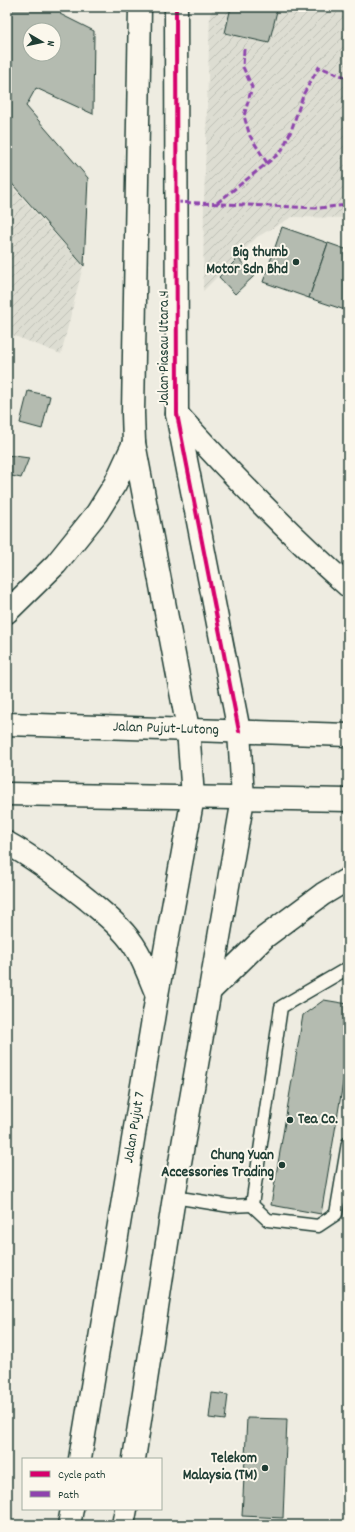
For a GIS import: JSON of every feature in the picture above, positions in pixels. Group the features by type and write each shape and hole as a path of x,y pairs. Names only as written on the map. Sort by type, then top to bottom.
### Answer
{"main road":[{"name":"Jalan Piasau Utara 4","path":"140,7 133,413 134,443 188,729 193,797"},
{"name":"Jalan Piasau Utara 4","path":"176,7 177,414 239,731 243,799"},
{"path":"177,414 270,513 348,586"},
{"path":"7,612 56,564 97,513 115,484 134,443"},
{"name":"Jalan Pujut-Lutong","path":"7,724 348,735"},
{"path":"7,794 348,800"},
{"name":"Jalan Pujut 7","path":"80,1458 157,995 193,797"},
{"path":"134,1458 174,1197 243,799"},
{"path":"7,843 41,864 71,886 126,936 142,958 157,995"},
{"path":"211,990 265,937 323,894 348,879"},
{"path":"69,1525 72,1510"},
{"path":"123,1525 126,1510"}],"lane":[{"path":"252,1205 281,1007 348,968"},
{"path":"174,1197 230,1206 252,1205 268,1220 318,1226 342,1214 348,1143"}],"shaded area":[{"path":"214,7 348,7 348,218 292,217 257,237 203,291 204,202 210,15"},
{"path":"7,181 83,266 61,354 7,333"}],"building":[{"path":"7,7 63,7 60,14 94,31 93,114 36,88 26,106 88,178 84,266 7,178"},
{"path":"231,7 278,7 269,43 225,33"},
{"name":"Big thumb Motor Sdn Bhd","path":"282,227 328,243 309,298 263,282"},
{"path":"328,243 348,250 348,311 309,298"},
{"path":"238,258 254,276 235,294 219,277"},
{"path":"28,391 50,396 42,429 20,423"},
{"path":"7,455 29,458 21,478 7,475"},
{"path":"324,1000 348,1004 348,1053 321,1214 271,1205 303,1015"},
{"path":"212,1393 228,1395 225,1420 209,1418"},
{"name":"Telekom Malaysia (TM)","path":"247,1418 287,1419 283,1518 242,1516"},
{"path":"348,1454 348,1525 345,1525"}],"marked path":[{"path":"244,49 243,67 252,87 244,116 250,136 267,163"},
{"path":"217,203 281,152 291,131 304,93 319,67 348,78"},
{"path":"176,202 319,208 348,205"}],"cycle path":[{"path":"176,7 177,414 239,731"}],"place":[{"name":"Big thumb Motor Sdn Bhd","path":"296,262"},
{"name":"Tea Co.","path":"290,1120"},
{"name":"Chung Yuan Accessories Trading","path":"282,1165"},
{"name":"Telekom Malaysia (TM)","path":"265,1468"}]}
